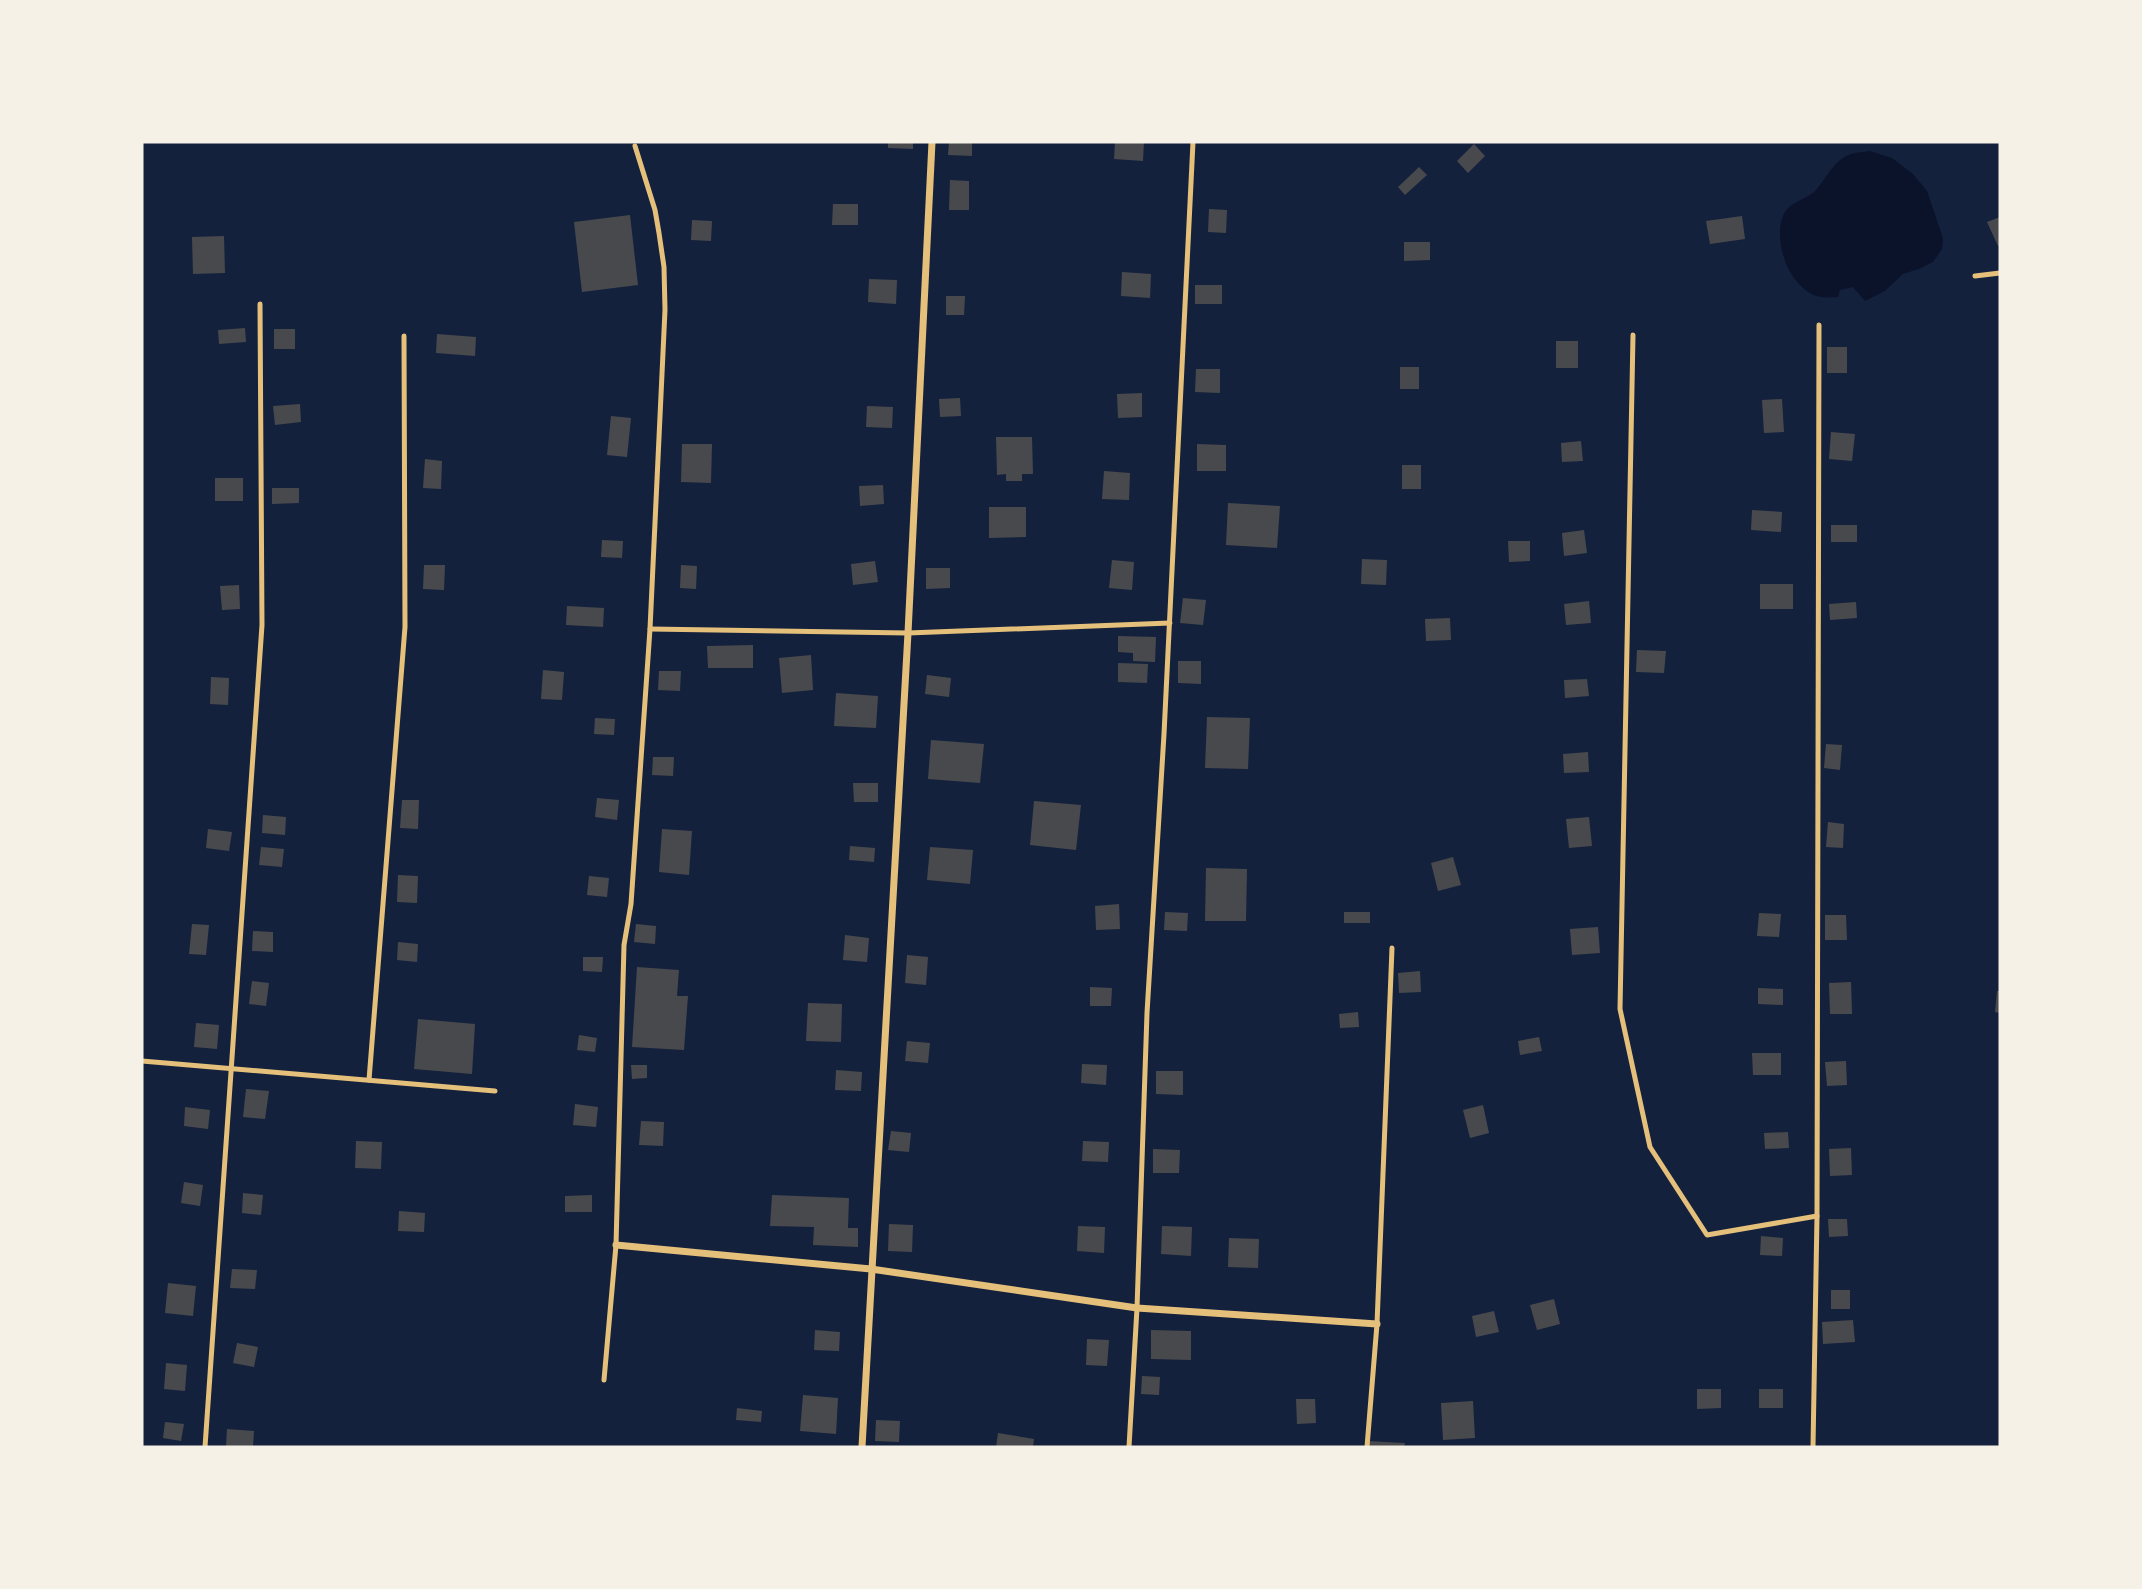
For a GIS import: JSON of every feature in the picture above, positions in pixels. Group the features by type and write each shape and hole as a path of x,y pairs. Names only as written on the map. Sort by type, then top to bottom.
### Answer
{"street":[{"path":"862,1447 908,633 932,142"},
{"path":"616,1245 871,1269 1137,1308 1377,1324"}],"lane":[{"path":"1129,1447 1137,1308 1147,1013 1170,623 1193,142"},
{"path":"604,1380 616,1245 624,945 631,904 650,629 665,322 664,267 655,210 635,146"},
{"path":"1975,276 2000,273"},
{"path":"205,1447 262,625 260,304"},
{"path":"1813,1447 1817,1216 1819,325"},
{"path":"1633,335 1620,1009 1650,1147 1707,1235 1817,1216"},
{"path":"369,1080 405,627 404,336"},
{"path":"650,629 908,633 1170,623"},
{"path":"1367,1447 1377,1324 1392,948"},
{"path":"142,1061 495,1091"}],"water":[{"path":"1870,151 1892,158 1913,174 1927,191 1943,238 1942,249 1933,262 1903,274 1885,291 1865,301 1853,287 1840,290 1838,297 1823,297 1810,293 1793,276 1782,252 1780,227 1783,216 1789,207 1812,194 1844,157"}],"building":[{"path":"888,142 913,142 913,149 888,148"},
{"path":"949,142 972,142 972,156 948,155"},
{"path":"1115,142 1144,142 1143,161 1114,159"},
{"path":"1474,144 1485,156 1468,173 1457,161"},
{"path":"1419,167 1427,175 1405,195 1398,187"},
{"path":"950,180 969,181 969,210 949,210"},
{"path":"833,204 858,204 858,225 832,225"},
{"path":"1209,209 1227,210 1226,233 1208,232"},
{"path":"630,215 638,285 582,292 574,222"},
{"path":"1742,216 1745,239 1710,244 1706,221"},
{"path":"2000,217 2000,245 1998,246 1987,222"},
{"path":"692,220 712,221 711,241 691,240"},
{"path":"224,236 225,273 193,274 192,237"},
{"path":"1404,242 1430,242 1430,260 1404,261"},
{"path":"1122,272 1151,274 1150,298 1121,296"},
{"path":"869,279 897,280 896,304 868,302"},
{"path":"1195,285 1222,285 1222,304 1195,304"},
{"path":"946,296 965,296 964,315 946,315"},
{"path":"245,328 246,342 219,344 218,330"},
{"path":"274,329 295,329 295,349 274,349"},
{"path":"437,334 476,337 475,356 436,353"},
{"path":"1556,341 1578,341 1578,368 1556,368"},
{"path":"1827,347 1847,347 1847,373 1827,373"},
{"path":"1400,367 1419,367 1419,389 1400,389"},
{"path":"1196,369 1220,369 1220,393 1195,392"},
{"path":"1142,393 1142,417 1118,418 1117,394"},
{"path":"960,398 961,416 940,417 939,399"},
{"path":"1782,399 1784,432 1764,433 1762,400"},
{"path":"300,404 301,422 275,425 273,406"},
{"path":"867,406 893,407 892,428 866,427"},
{"path":"611,416 631,418 627,457 607,455"},
{"path":"1831,432 1855,434 1852,461 1829,459"},
{"path":"996,437 1032,437 1033,474 1022,474 1022,481 1006,481 1006,474 997,475"},
{"path":"1581,441 1583,461 1562,462 1561,443"},
{"path":"682,444 712,444 711,483 681,482"},
{"path":"1197,444 1226,445 1226,471 1197,471"},
{"path":"425,459 442,461 441,489 423,488"},
{"path":"1402,465 1421,465 1421,489 1402,489"},
{"path":"1104,471 1130,473 1129,500 1102,499"},
{"path":"215,478 243,478 243,501 215,501"},
{"path":"883,485 884,504 860,506 859,486"},
{"path":"272,488 299,488 299,503 272,504"},
{"path":"1228,503 1280,506 1277,548 1226,545"},
{"path":"989,507 1026,507 1026,537 989,538"},
{"path":"1752,510 1782,512 1781,532 1751,530"},
{"path":"1831,525 1857,525 1857,542 1831,542"},
{"path":"1584,530 1587,553 1564,556 1562,533"},
{"path":"602,540 623,541 622,558 601,557"},
{"path":"1508,541 1530,541 1530,561 1509,562"},
{"path":"1362,559 1387,560 1386,585 1361,584"},
{"path":"1112,560 1134,562 1132,590 1109,588"},
{"path":"875,561 878,582 853,585 851,564"},
{"path":"424,565 445,565 444,590 423,589"},
{"path":"681,565 697,566 696,589 680,588"},
{"path":"926,568 950,568 950,588 926,589"},
{"path":"1760,584 1793,584 1793,609 1760,609"},
{"path":"239,585 240,609 222,610 220,586"},
{"path":"1183,598 1206,600 1203,625 1180,623"},
{"path":"1589,601 1591,623 1566,625 1564,604"},
{"path":"1856,602 1857,618 1830,620 1829,604"},
{"path":"567,606 604,608 603,627 566,625"},
{"path":"1450,618 1451,640 1426,641 1425,619"},
{"path":"1118,636 1156,637 1155,662 1133,661 1133,653 1118,652"},
{"path":"753,645 753,668 708,668 707,646"},
{"path":"1637,650 1666,651 1664,673 1636,672"},
{"path":"811,655 813,690 782,693 779,658"},
{"path":"1178,661 1201,661 1201,684 1178,683"},
{"path":"1118,663 1148,664 1147,683 1118,682"},
{"path":"543,670 564,672 562,700 541,699"},
{"path":"659,671 681,671 680,691 658,690"},
{"path":"927,675 951,678 949,697 925,694"},
{"path":"211,677 229,678 228,705 210,704"},
{"path":"1587,679 1589,696 1565,698 1564,680"},
{"path":"836,693 878,696 876,728 834,726"},
{"path":"1207,717 1250,718 1248,769 1205,768"},
{"path":"595,718 615,719 614,735 594,734"},
{"path":"931,740 984,744 980,783 928,779"},
{"path":"1826,744 1842,745 1840,770 1824,768"},
{"path":"1588,752 1589,772 1564,773 1563,754"},
{"path":"653,757 674,757 673,776 652,775"},
{"path":"853,783 878,783 878,802 854,802"},
{"path":"597,798 619,800 617,820 595,817"},
{"path":"402,800 419,800 418,829 400,828"},
{"path":"1034,801 1081,805 1076,850 1030,845"},
{"path":"263,815 286,817 285,835 262,833"},
{"path":"1589,817 1592,846 1569,848 1566,819"},
{"path":"1828,822 1844,824 1843,848 1826,847"},
{"path":"208,829 232,832 229,851 206,848"},
{"path":"662,829 692,831 689,875 659,872"},
{"path":"850,846 875,848 874,862 849,860"},
{"path":"261,847 284,849 282,867 259,865"},
{"path":"930,847 973,850 970,884 927,880"},
{"path":"1453,857 1461,885 1438,891 1431,863"},
{"path":"1206,868 1247,869 1246,921 1205,921"},
{"path":"398,875 418,876 417,903 397,902"},
{"path":"589,876 609,878 607,897 587,895"},
{"path":"1119,904 1120,929 1096,930 1095,906"},
{"path":"1165,912 1188,913 1187,931 1164,930"},
{"path":"1344,912 1370,912 1370,923 1344,923"},
{"path":"1759,913 1781,914 1779,937 1757,936"},
{"path":"1825,915 1846,915 1847,940 1825,940"},
{"path":"192,924 209,925 206,955 189,954"},
{"path":"636,924 656,926 655,944 634,942"},
{"path":"1598,927 1600,953 1572,955 1570,929"},
{"path":"253,931 273,932 273,952 252,951"},
{"path":"845,935 869,938 867,962 843,960"},
{"path":"398,942 418,944 417,962 397,960"},
{"path":"907,955 928,957 926,985 905,983"},
{"path":"583,957 603,957 602,972 583,971"},
{"path":"637,967 679,970 677,996 688,996 684,1050 632,1047"},
{"path":"1420,971 1421,992 1399,993 1398,973"},
{"path":"252,981 269,983 266,1006 249,1004"},
{"path":"1851,982 1852,1014 1830,1014 1829,983"},
{"path":"1090,987 1112,988 1111,1006 1090,1006"},
{"path":"1758,988 1783,989 1783,1005 1758,1004"},
{"path":"1997,991 2000,991 2000,1013 1995,1012"},
{"path":"808,1003 842,1004 841,1042 806,1041"},
{"path":"1358,1012 1359,1027 1340,1028 1339,1014"},
{"path":"418,1019 475,1024 472,1074 414,1069"},
{"path":"196,1023 219,1025 217,1049 194,1047"},
{"path":"579,1035 597,1038 595,1052 577,1050"},
{"path":"1539,1037 1542,1051 1520,1055 1518,1041"},
{"path":"907,1041 930,1043 928,1063 905,1061"},
{"path":"1752,1053 1781,1053 1781,1075 1753,1075"},
{"path":"1846,1061 1847,1085 1827,1086 1825,1062"},
{"path":"1082,1064 1107,1065 1106,1085 1081,1083"},
{"path":"631,1065 647,1065 647,1078 632,1079"},
{"path":"836,1070 862,1072 861,1091 835,1090"},
{"path":"1156,1071 1183,1071 1183,1095 1156,1094"},
{"path":"246,1089 269,1091 265,1119 243,1117"},
{"path":"575,1104 598,1107 596,1127 573,1125"},
{"path":"1483,1105 1489,1133 1470,1138 1463,1110"},
{"path":"185,1107 210,1110 208,1129 184,1126"},
{"path":"641,1121 664,1122 663,1146 639,1145"},
{"path":"891,1131 911,1133 909,1152 888,1150"},
{"path":"1788,1132 1789,1148 1765,1149 1764,1133"},
{"path":"356,1141 382,1142 381,1169 355,1168"},
{"path":"1083,1141 1109,1142 1108,1162 1082,1161"},
{"path":"1851,1148 1852,1175 1830,1176 1829,1149"},
{"path":"1153,1149 1180,1150 1179,1173 1153,1173"},
{"path":"184,1182 203,1185 200,1206 181,1203"},
{"path":"243,1193 263,1195 261,1215 242,1213"},
{"path":"592,1195 592,1212 565,1212 565,1196"},
{"path":"772,1195 849,1198 848,1228 858,1228 858,1247 813,1245 814,1227 770,1226"},
{"path":"399,1211 425,1213 424,1232 398,1231"},
{"path":"1828,1219 1847,1219 1848,1236 1829,1237"},
{"path":"889,1224 913,1225 912,1252 888,1251"},
{"path":"1078,1226 1105,1227 1104,1253 1077,1251"},
{"path":"1162,1226 1192,1227 1191,1256 1161,1254"},
{"path":"1761,1236 1783,1238 1782,1256 1760,1255"},
{"path":"1229,1238 1259,1239 1258,1268 1228,1267"},
{"path":"232,1269 257,1270 255,1289 230,1288"},
{"path":"168,1283 196,1286 193,1316 165,1313"},
{"path":"1831,1290 1850,1290 1850,1309 1831,1309"},
{"path":"1554,1299 1560,1324 1537,1330 1530,1305"},
{"path":"1494,1311 1499,1332 1476,1337 1472,1316"},
{"path":"1853,1320 1855,1342 1823,1344 1822,1322"},
{"path":"815,1330 840,1332 839,1351 814,1350"},
{"path":"1151,1330 1191,1331 1191,1360 1151,1359"},
{"path":"1087,1339 1109,1340 1107,1366 1086,1365"},
{"path":"237,1343 258,1347 254,1367 233,1363"},
{"path":"166,1363 187,1365 185,1391 164,1389"},
{"path":"1142,1376 1160,1377 1159,1395 1141,1394"},
{"path":"1697,1389 1721,1389 1721,1408 1697,1409"},
{"path":"1759,1389 1783,1389 1783,1408 1759,1408"},
{"path":"803,1395 838,1398 836,1434 800,1431"},
{"path":"1296,1399 1315,1399 1316,1423 1297,1424"},
{"path":"1473,1401 1475,1438 1443,1440 1441,1403"},
{"path":"737,1408 762,1411 761,1422 736,1420"},
{"path":"876,1420 900,1421 899,1442 875,1441"},
{"path":"165,1422 184,1424 181,1441 163,1438"},
{"path":"227,1429 254,1431 253,1447 226,1446"},
{"path":"998,1433 1034,1439 1033,1447 996,1447"},
{"path":"1368,1441 1405,1443 1404,1447 1368,1447"}]}
